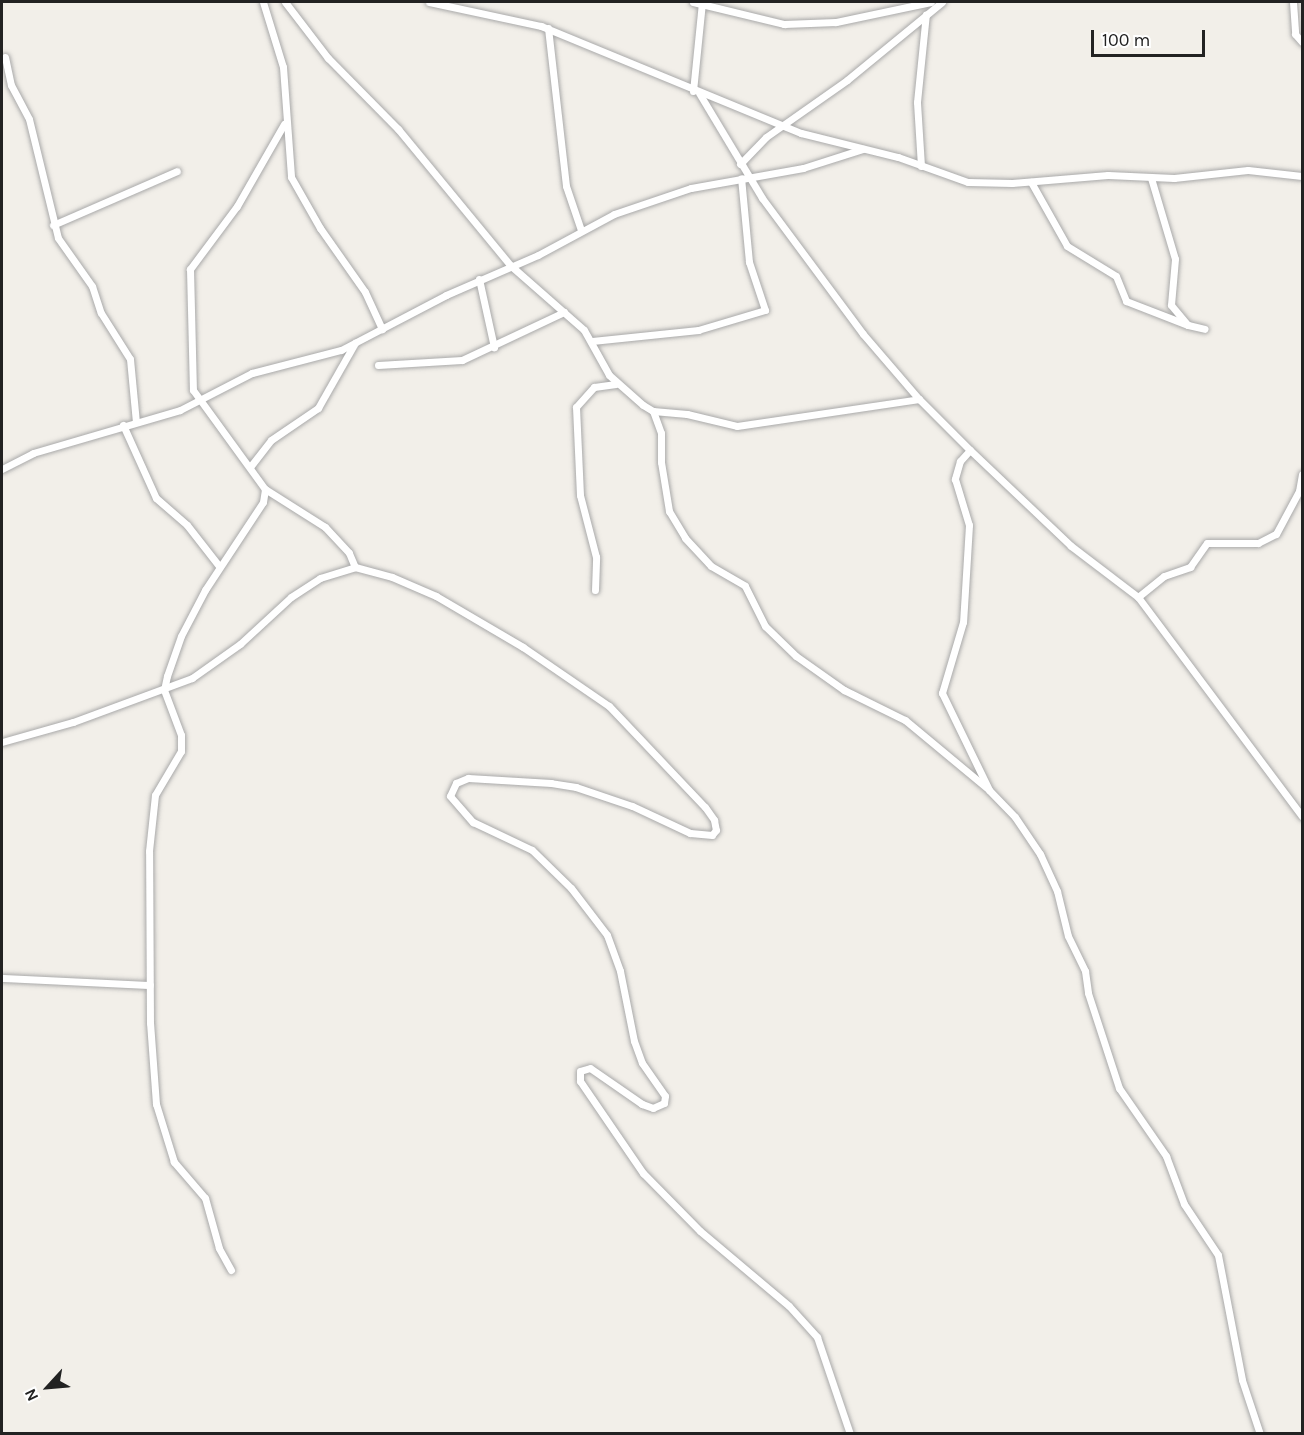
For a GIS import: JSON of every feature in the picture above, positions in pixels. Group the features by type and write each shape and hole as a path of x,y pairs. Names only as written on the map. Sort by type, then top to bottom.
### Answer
{"street":[{"path":"263,2 283,67 284,124 296,186 365,292 382,329"},
{"path":"285,2 328,58 398,129 510,265 564,312 592,341 616,384 653,411 687,414 737,426 919,399"},
{"path":"429,2 548,28 696,92 780,125 968,182 1031,182 1091,175 1151,178 1248,170 1302,177"},
{"path":"693,2 702,2 784,24 836,22 936,3"},
{"path":"702,2 696,92 740,164 745,177 863,334 919,399 1071,546 1138,597 1302,816"},
{"path":"1293,2 1295,34 1302,42"},
{"path":"740,164 780,125 847,80 936,3"},
{"path":"921,166 917,102 926,14"},
{"path":"548,28 566,186 581,230"},
{"path":"4,57 11,84 29,119 53,225 63,249 92,286 101,313 127,352 134,377 136,422"},
{"path":"284,124 237,206 196,258 189,273 195,357 192,384 198,402 265,489 325,527 348,553 355,567"},
{"path":"2,469 33,453 198,402 252,373 326,355 355,343 479,279 538,255 581,230 651,201 745,177 803,168 863,149"},
{"path":"53,225 177,171"},
{"path":"592,341 698,330 765,310 749,262 745,177"},
{"path":"1151,178 1175,259 1171,305 1188,326"},
{"path":"1031,182 1067,246 1116,276 1126,301 1188,326 1205,329"},
{"path":"479,279 494,347"},
{"path":"378,365 458,361 494,347 564,312"},
{"path":"250,467 271,440 318,408 355,343"},
{"path":"595,590 596,557 580,495 576,407 594,387 616,384"},
{"path":"653,411 662,433 661,462 669,511 685,538 711,566 745,586 765,626 790,651 844,690 905,720 989,790 1015,818 1040,854 1057,891 1068,936 1085,971 1088,993 1119,1088 1166,1156 1184,1204 1218,1255 1242,1380 1260,1434"},
{"path":"123,425 156,498 187,525 219,566"},
{"path":"970,450 960,461 955,479 969,525 963,622 942,693 989,790"},
{"path":"1138,597 1164,576 1190,567 1207,543 1258,543 1276,534 1299,491 1302,474"},
{"path":"231,1270 219,1248 205,1198 174,1162 160,1120 154,1089 150,986 152,915 148,869 153,807 159,785 181,751 181,735 164,690 181,636 219,566 263,502 265,489"},
{"path":"2,742 164,690 209,668 291,597 320,578 355,567 392,577 436,596 587,688 631,725 714,820 716,830 703,837 576,787 504,778 468,778 451,788 455,806 464,815 532,850 555,870 607,935 620,971 634,1041 642,1063 665,1096 664,1103 653,1108 642,1104 590,1068 580,1071 580,1081 644,1173 700,1231 789,1306 817,1336 850,1434"},
{"path":"2,978 150,986"}]}
